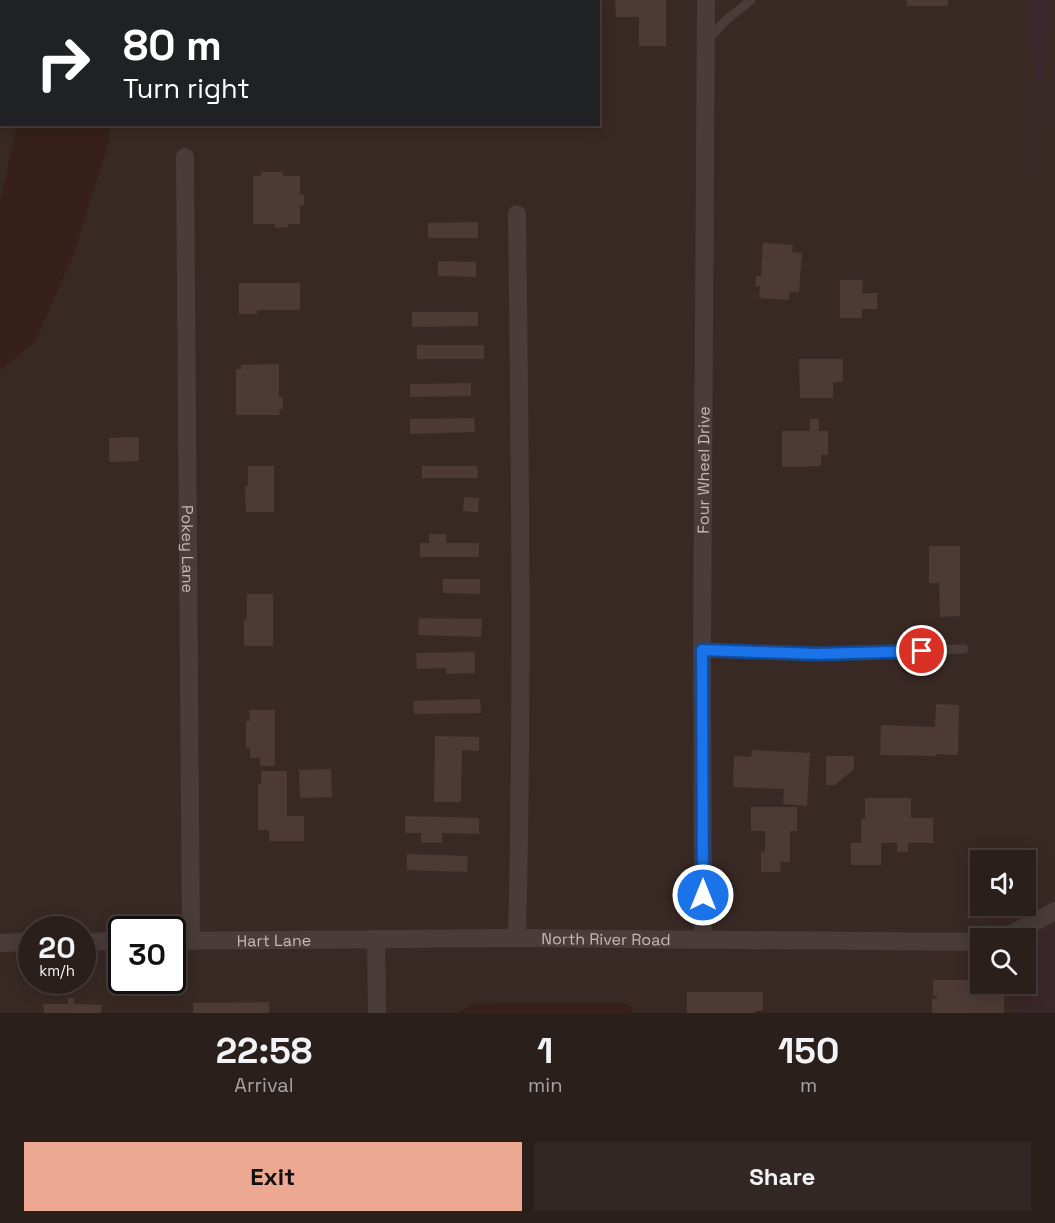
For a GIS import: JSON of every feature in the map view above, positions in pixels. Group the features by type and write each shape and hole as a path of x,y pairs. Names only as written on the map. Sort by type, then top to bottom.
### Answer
{"street":[{"name":"Four Wheel Drive","path":"703,940 702,650 706,0"},
{"name":"Pokey Lane","path":"182,916 186,158"},
{"path":"517,938 521,597 518,214"},
{"path":"1023,928 1055,911"},
{"name":"Hart Lane","path":"186,941 376,939"},
{"path":"376,939 377,1013"},
{"name":"North River Road","path":"376,939 970,942"},
{"path":"0,943 18,942"}],"lane":[{"path":"706,43 725,21 751,0"},
{"path":"702,650 818,654 964,649"}],"shaded area":[{"path":"1027,0 1050,0 1036,187 1038,103"},
{"path":"17,126 111,126 108,145 73,256 35,342 0,370 0,203"},
{"path":"1055,925 1055,1013 1020,1013 1019,994 1036,994 1036,935"},
{"path":"625,1003 631,1007 632,1013 457,1013 473,1004"}],"building":[{"path":"615,0 666,0 666,46 639,46 639,17 616,17"},
{"path":"907,0 948,0 948,6 907,6"},
{"path":"261,172 283,172 283,176 300,176 300,195 304,195 304,205 300,205 300,224 288,224 289,227 275,228 275,224 253,224 253,176 261,176"},
{"path":"478,222 478,238 428,238 428,223"},
{"path":"763,243 793,245 792,252 802,253 799,292 789,292 789,300 759,298 760,286 755,286 756,276 761,276"},
{"path":"438,261 476,262 476,277 438,276"},
{"path":"840,280 863,280 862,293 877,293 877,309 862,309 862,318 840,318"},
{"path":"239,283 300,283 300,310 257,310 257,314 239,314"},
{"path":"412,312 478,312 478,326 412,327"},
{"path":"417,345 484,345 484,359 417,359"},
{"path":"799,359 843,359 843,382 833,382 833,398 800,398"},
{"path":"279,364 279,397 283,397 283,409 279,409 280,415 236,415 236,369 241,369 241,365"},
{"path":"471,383 471,396 410,397 410,384"},
{"path":"474,418 475,432 410,434 410,419"},
{"path":"810,419 819,419 819,431 828,431 828,455 821,455 821,466 782,467 782,431 810,431"},
{"path":"139,437 139,461 109,462 109,438"},
{"path":"248,466 274,466 274,512 246,512 245,486 248,486"},
{"path":"422,466 477,466 478,478 422,478"},
{"path":"464,497 479,498 478,512 463,511"},
{"path":"429,534 446,534 446,543 479,543 479,557 420,557 420,543 429,543"},
{"path":"929,546 960,546 960,616 940,617 939,583 929,583"},
{"path":"443,579 480,579 480,594 443,593"},
{"path":"247,594 273,594 273,646 244,646"},
{"path":"419,618 482,619 481,637 418,635"},
{"path":"475,652 475,673 446,674 446,668 417,669 416,653"},
{"path":"480,699 481,713 414,714 413,701"},
{"path":"936,704 959,705 958,755 880,755 881,725 935,727"},
{"path":"249,710 275,710 275,766 260,766 260,758 250,758 250,748 246,748 246,721 250,721"},
{"path":"435,736 479,737 479,751 462,750 461,802 434,802"},
{"path":"752,750 810,753 807,806 783,804 784,789 733,787 734,756 751,757"},
{"path":"826,756 854,756 854,769 835,785 826,785"},
{"path":"331,769 332,797 300,798 299,770"},
{"path":"261,771 287,771 287,816 304,816 304,841 269,841 269,830 258,830 258,784 261,784"},
{"path":"865,798 911,798 911,818 933,818 933,843 908,843 908,852 897,852 897,843 881,843 881,865 851,865 851,843 861,843 861,819 865,819"},
{"path":"751,807 797,807 797,831 790,831 790,862 780,862 781,872 761,872 761,852 765,851 765,831 751,831"},
{"path":"405,816 479,818 479,834 442,833 442,843 421,843 421,833 405,833"},
{"path":"407,854 468,856 467,872 407,870"},
{"path":"933,980 970,980 970,994 1004,994 1004,1013 932,1013 932,999 937,999 937,996 933,996"},
{"path":"687,992 763,992 763,1011 687,1013"},
{"path":"68,998 74,998 74,1004 101,1005 101,1013 44,1013 43,1004 68,1004"},
{"path":"269,1002 269,1013 193,1013 193,1003"}],"route":[{"path":"703,895 702,650 818,654 922,651"}]}
